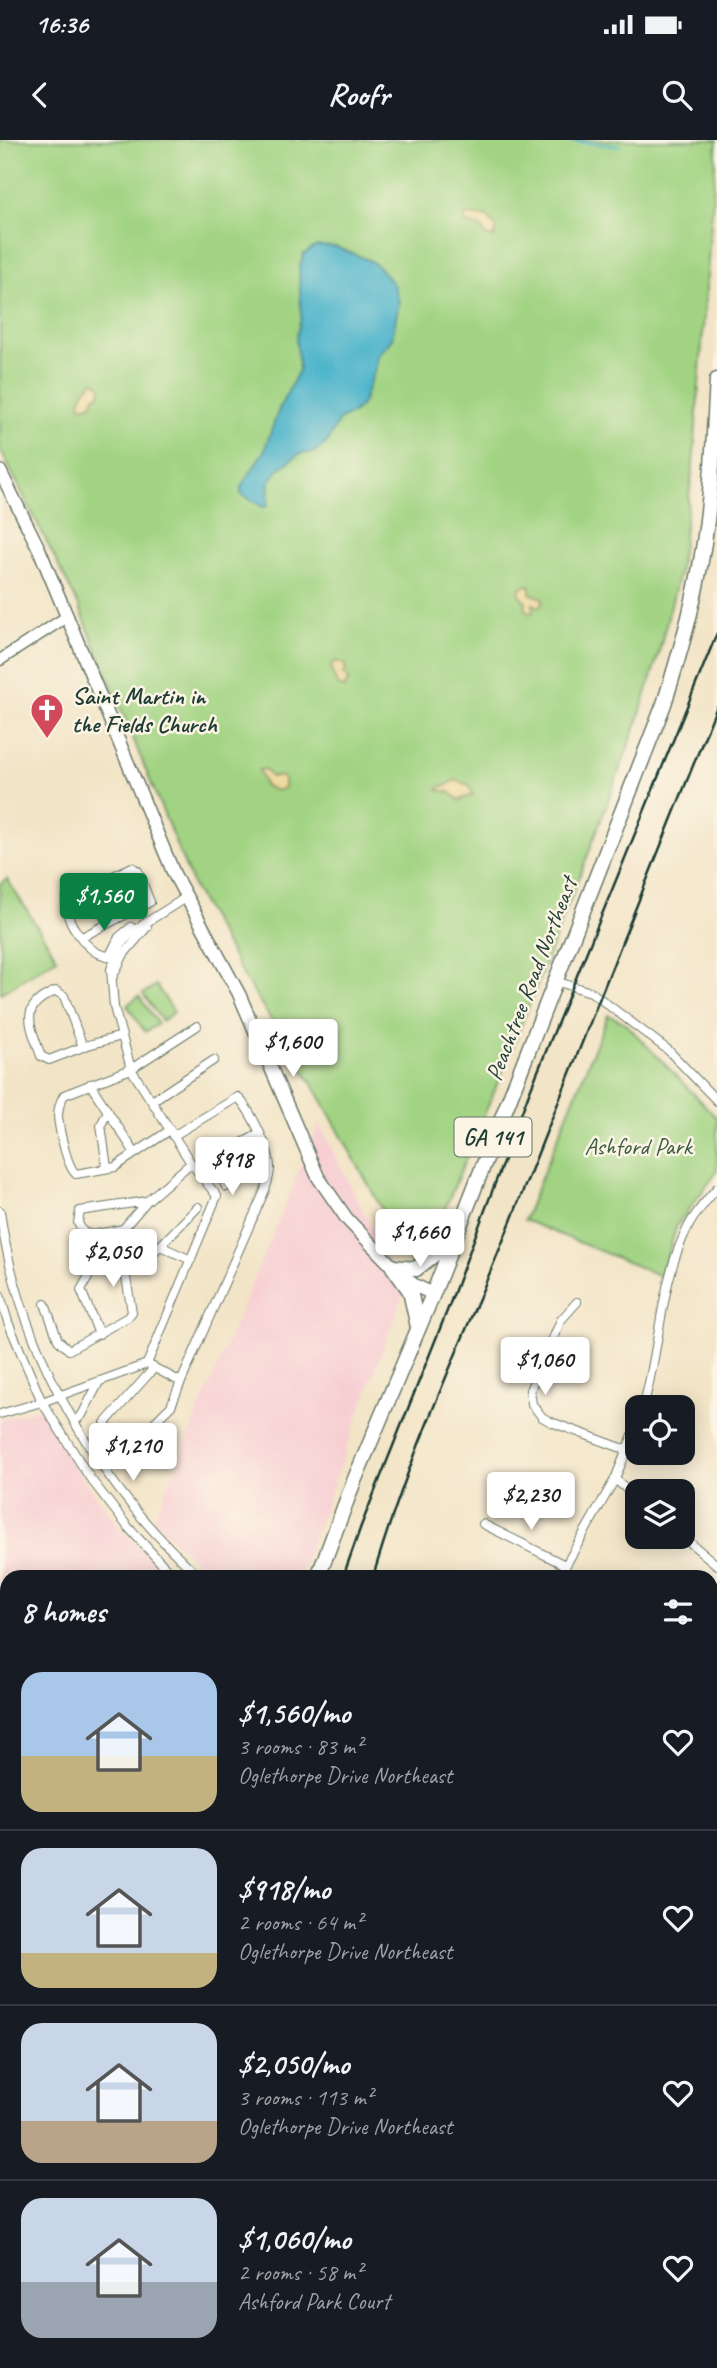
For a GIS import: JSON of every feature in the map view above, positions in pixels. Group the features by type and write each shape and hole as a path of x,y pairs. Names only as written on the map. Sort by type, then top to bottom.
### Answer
{"highway":[{"name":"Peachtree Road Northeast","path":"321,1570 433,1294 664,704 685,639 708,519 717,380"},
{"path":"393,1267 416,1269 453,1240"},
{"path":"393,1267 410,1292 418,1327"}],"main road":[{"path":"0,471 39,549 185,898 244,1005 318,1177 348,1219 393,1267 414,1285 433,1294"}],"street":[{"path":"0,660 68,616"},
{"path":"82,937 150,902 138,870 132,867 67,898 66,909 82,937 95,952 110,957"},
{"path":"112,978 113,960 122,943 136,929 185,898"},
{"path":"150,920 132,926 121,934 113,946 110,957 114,1007 131,1069 171,1133 191,1163 217,1196 150,1366 105,1423 114,1439 126,1450 171,1406 265,1191 270,1168 259,1134 246,1106 238,1097 171,1133 135,1153 115,1167 76,1174 72,1171 58,1117 60,1104 64,1095 131,1069 197,1026"},
{"path":"555,981 591,992 668,1050 717,1101"},
{"path":"83,1047 61,993 56,991 43,996 33,1005 28,1019 41,1056 49,1060 122,1036"},
{"path":"152,1101 214,1060"},
{"path":"90,1084 135,1153"},
{"path":"107,1168 101,1125 108,1111"},
{"path":"226,1187 217,1168 219,1155 259,1134"},
{"path":"147,1201 80,1211 78,1223 83,1232 92,1235 123,1229 147,1201 191,1163"},
{"path":"646,1395 679,1252 687,1229 699,1209 717,1188"},
{"path":"99,1334 81,1290 91,1272 143,1263 198,1207"},
{"path":"0,1211 5,1249 15,1284 59,1396 120,1490 140,1515 193,1570"},
{"path":"160,1245 191,1260"},
{"path":"45,1304 58,1340 69,1350 128,1317 132,1312 124,1266"},
{"path":"0,1295 8,1322 42,1402 90,1478 128,1527 168,1570"},
{"path":"577,1302 561,1320 530,1390 532,1404 542,1417 551,1422 625,1449"},
{"path":"0,1414 150,1366 181,1381"},
{"path":"75,1421 99,1382"},
{"path":"75,1390 84,1408"},
{"path":"563,1570 615,1479 625,1455"},
{"path":"615,1479 625,1488"},
{"path":"483,1524 565,1566"},
{"path":"695,1547 717,1565"}],"shaded area":[{"path":"319,1123 404,1292 302,1570 205,1570 158,1526 145,1540"},
{"path":"40,1408 85,1481 120,1528 161,1570 0,1570 0,1420"}],"green space":[{"path":"0,140 717,140 693,466 679,573 659,652 638,720 513,1046 421,1266 415,1269 319,1095 244,977 194,888 79,606 0,449"},
{"path":"7,879 57,958 1,993 0,884"},
{"path":"156,985 174,1012 162,1021 143,994"},
{"path":"139,996 158,1024 145,1032 127,1005"},
{"name":"Ashford Park","path":"608,1015 624,1022 717,1118 717,1172 677,1225 661,1276 524,1220"}],"sand":[{"path":"465,215 488,217 497,229 494,237 487,237 481,227 465,223"},
{"path":"94,380 101,386 100,394 95,396 92,404 81,406 80,401 85,390"},
{"path":"530,586 530,593 542,598 543,602 540,607 533,604 533,612 530,613 525,609 526,602 519,594 520,588"},
{"path":"336,661 344,664 346,670 343,674 349,680 344,688 338,686 333,676 331,665"},
{"path":"265,769 271,777 284,778 284,788 276,791 265,786 259,770"},
{"path":"455,780 469,785 473,795 459,800 450,792 438,790"}],"water":[{"path":"316,246 336,247 371,261 380,268 394,286 399,302 392,339 378,355 362,404 353,413 339,420 326,444 314,452 299,454 278,470 269,482 268,506 263,507 241,494 241,487 264,451 279,409 299,370 296,338 301,318 299,268 304,254"}],"waterway":[{"path":"556,140 620,146"}],"railway":[{"path":"345,1570 529,1093 717,633"},
{"path":"375,1570 418,1447 717,706"}],"place":[{"name":"Saint Martin in the Fields Church","path":"47,740"}]}
